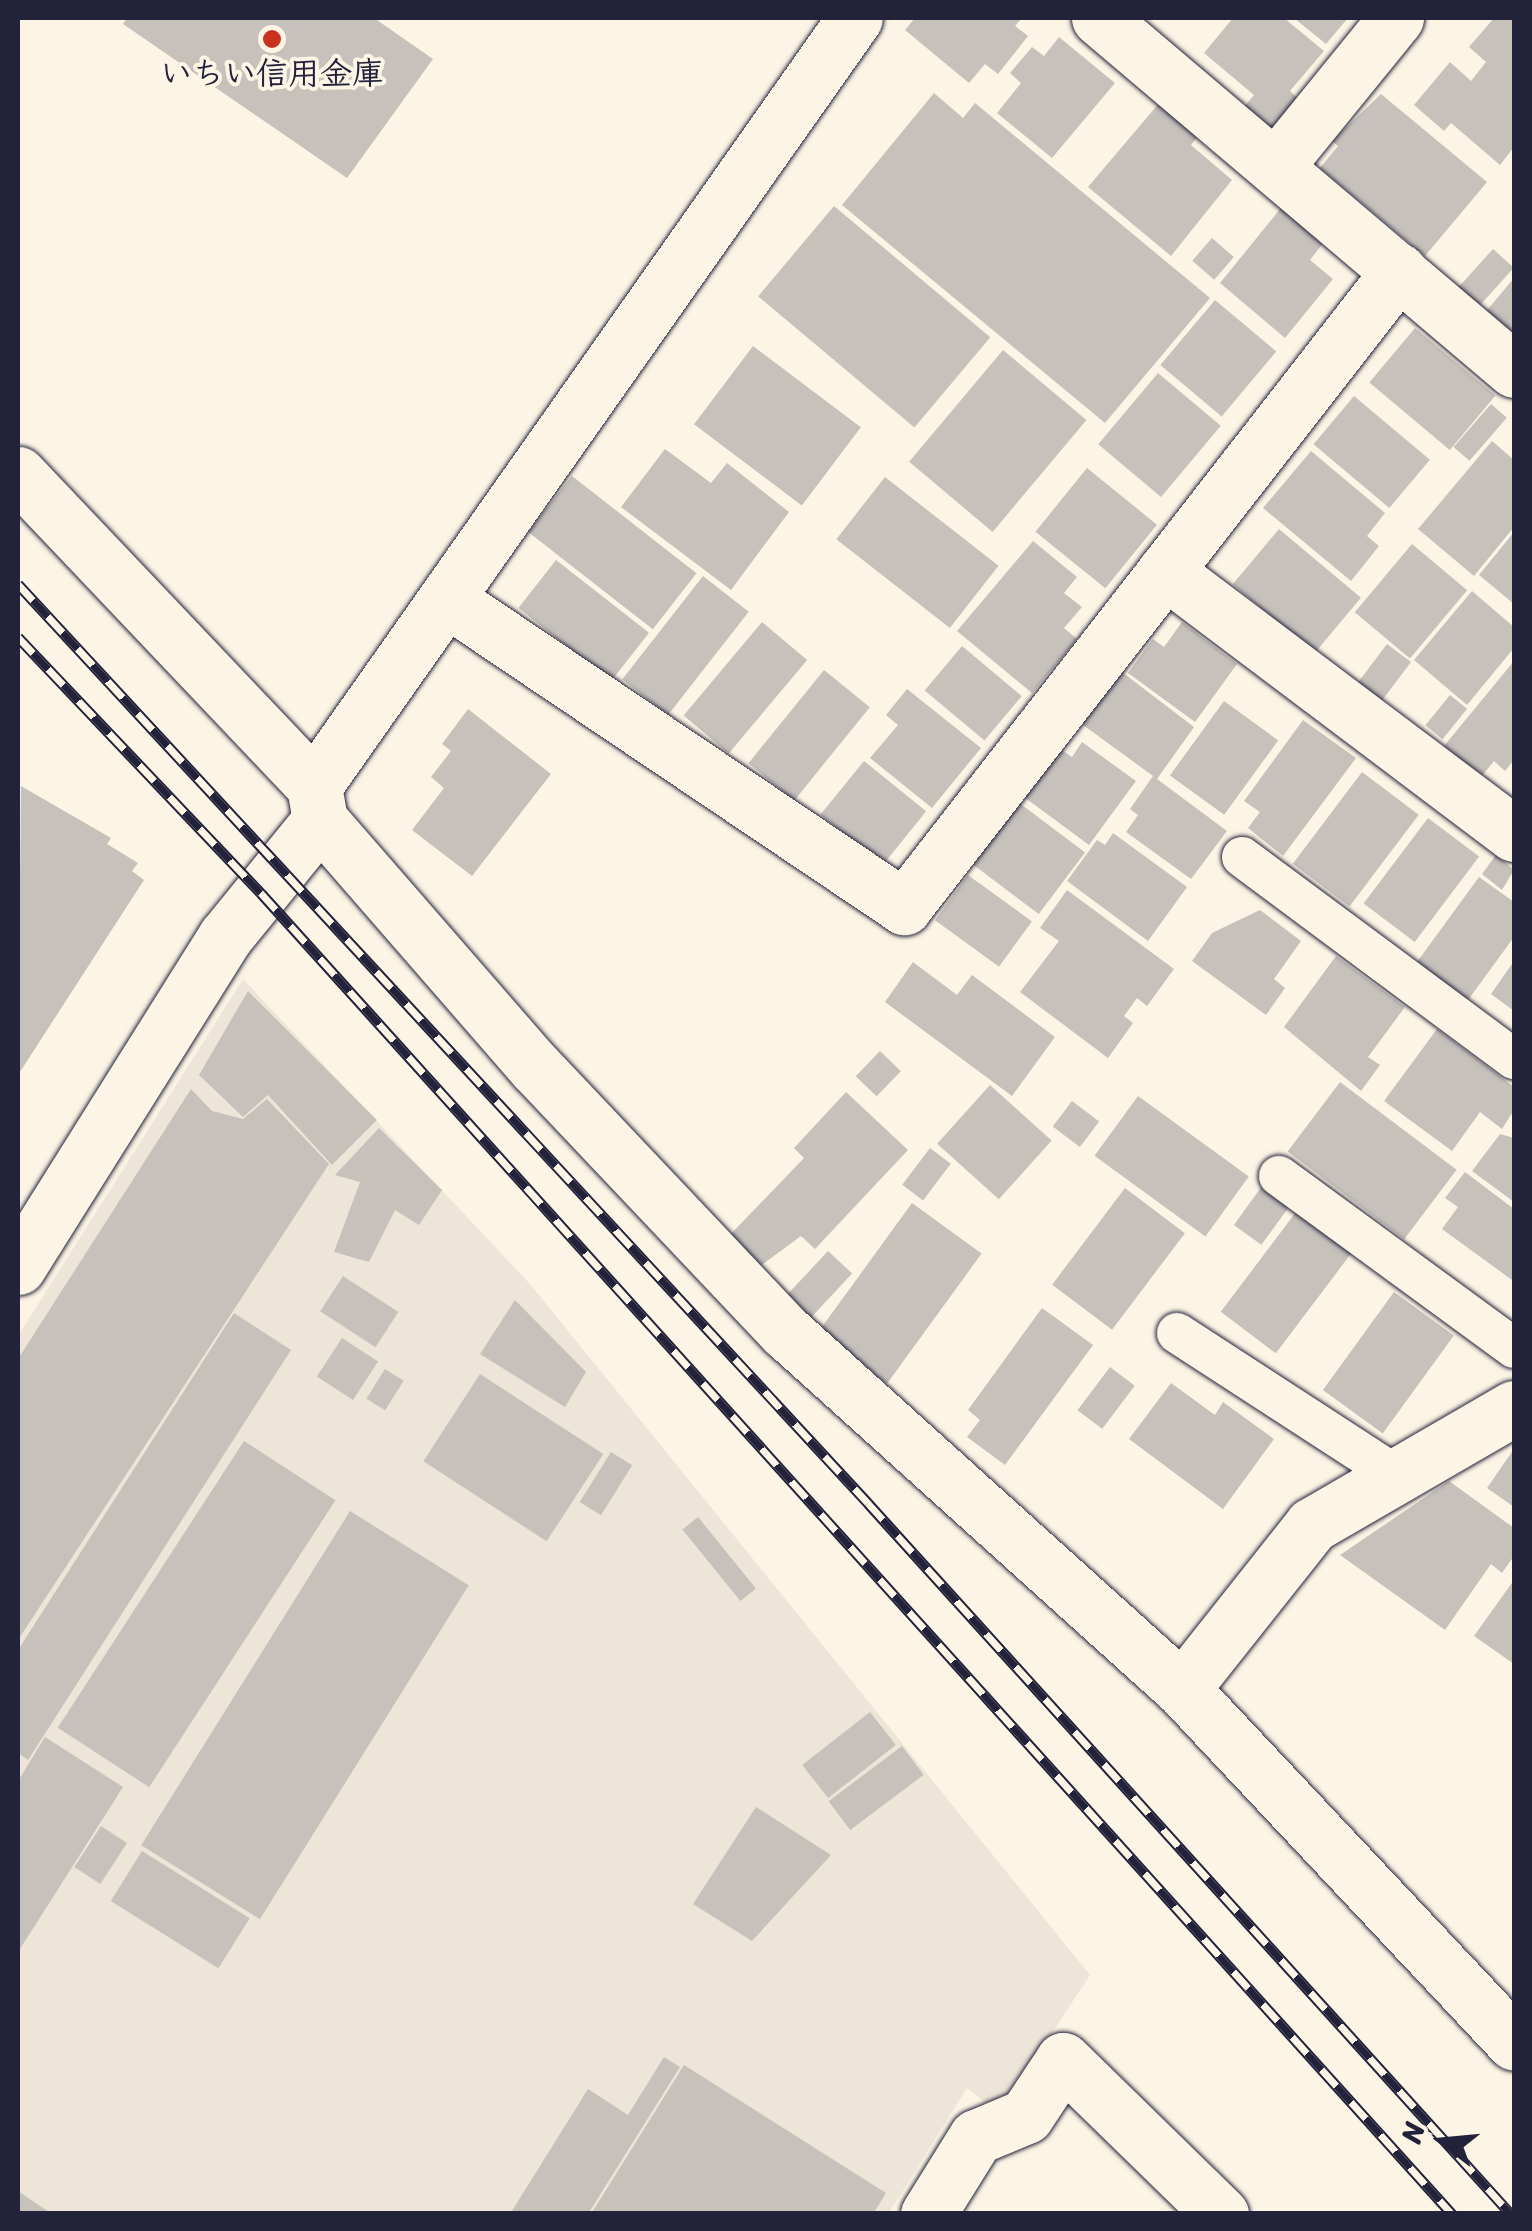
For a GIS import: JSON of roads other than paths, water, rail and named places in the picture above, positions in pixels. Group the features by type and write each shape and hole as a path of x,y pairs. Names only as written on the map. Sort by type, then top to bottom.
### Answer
{"street":[{"path":"18,1267 225,937 448,600 855,18"},
{"path":"1099,18 1514,370"},
{"path":"1276,168 1396,18"},
{"path":"448,600 904,907 1398,271"},
{"path":"18,474 317,803 536,1067 786,1332 1182,1689 1514,2042"},
{"path":"1164,572 1514,834"},
{"path":"1182,1689 1312,1525 1514,1408"},
{"path":"928,2214 976,2137 1026,2116 1063,2060 1222,2214"}],"lane":[{"path":"1242,857 1514,1058"},
{"path":"1280,1176 1514,1348"},
{"path":"1177,1334 1400,1477"}],"railway":[{"path":"18,584 868,1503 1511,2214"},
{"path":"18,637 261,893 1452,2214"}],"place":[{"name":"いちい信用金庫","path":"272,39"}]}
